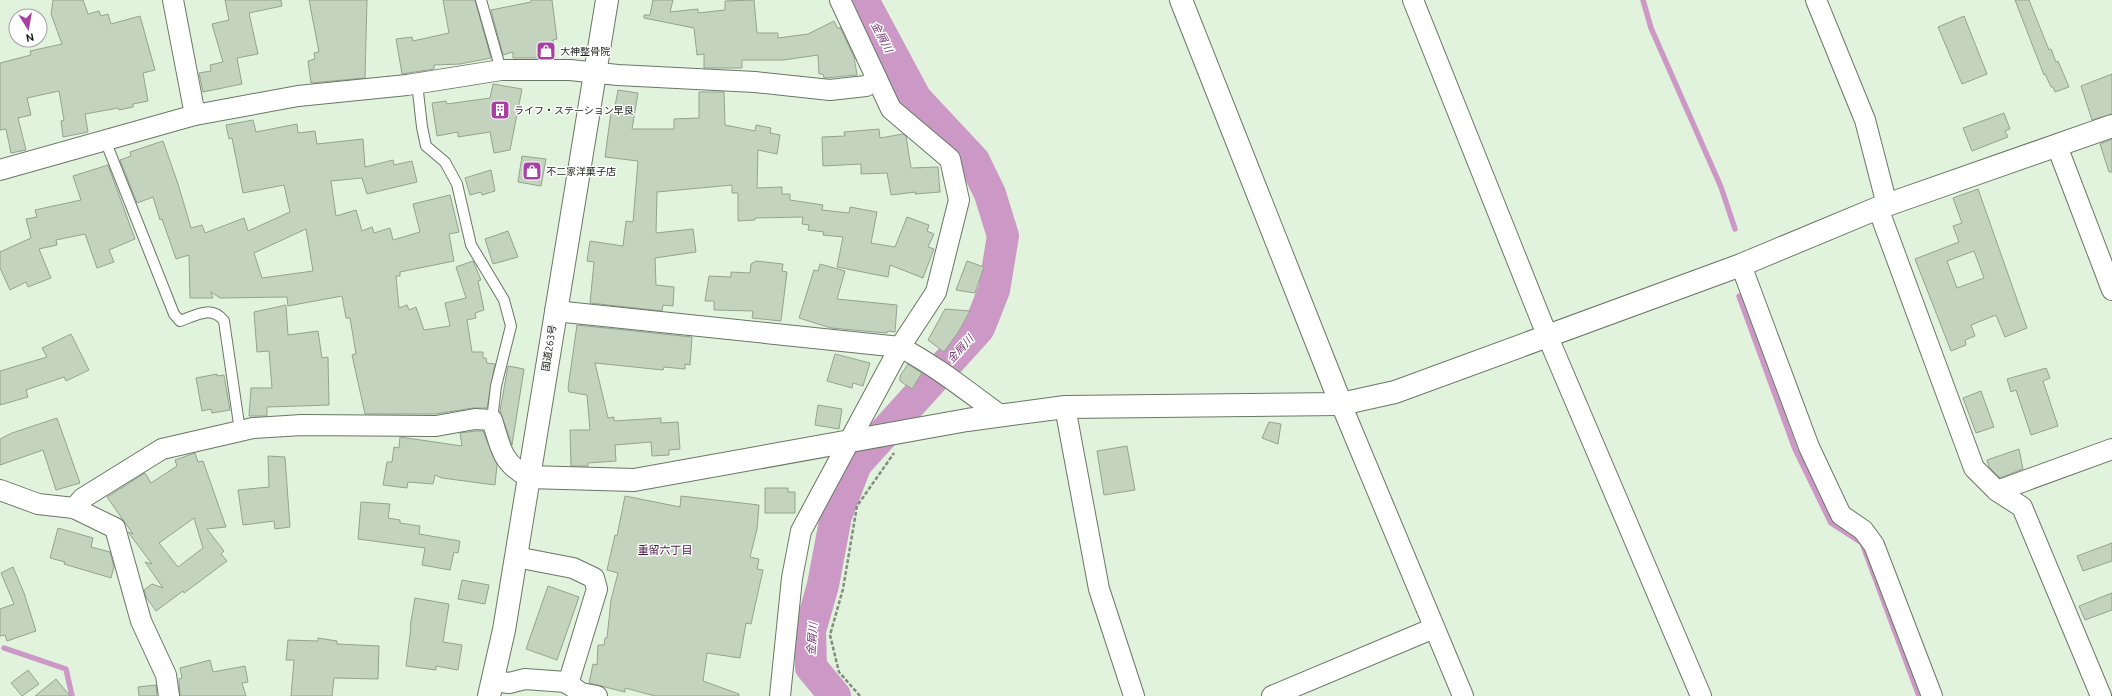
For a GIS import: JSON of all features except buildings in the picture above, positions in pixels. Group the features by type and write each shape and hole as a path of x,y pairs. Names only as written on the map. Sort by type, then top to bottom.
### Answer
{"main road":[{"name":"国道263号","path":"490,688 504,630 607,0"},
{"path":"1181,0 1341,404"},
{"path":"528,477 634,480 903,431 1000,415 1065,407 1341,404 1395,392 1741,265 1883,207 2112,126"}],"street":[{"path":"173,0 195,115"},
{"path":"780,696 792,578 801,531 900,347 936,292 959,200 950,159 891,109 840,0"},
{"path":"1413,0 1547,335 1701,696"},
{"path":"1816,0 1865,120 1883,207 1974,468 1997,491 2022,507 2101,696"},
{"path":"0,170 195,115 298,96 417,84 501,70 570,70 594,73 755,82 830,90 866,86 877,79"},
{"path":"2057,146 2112,290"},
{"path":"1741,265 1809,447 1841,515 1863,530 1874,545 1932,696"},
{"path":"555,311 900,347 946,374 1000,415"},
{"path":"1341,404 1463,696"},
{"path":"1065,407 1099,589 1134,696"},
{"path":"74,508 83,498 162,450 253,428 302,425 436,426 475,419 492,420 504,455 513,468 528,477"},
{"path":"1997,491 2112,449"},
{"path":"0,490 38,504 74,508 115,528 141,621 166,675 169,696"},
{"path":"516,557 573,568 594,578 597,589 568,684"},
{"path":"1272,696 1434,628"},
{"path":"490,688 509,684 525,678 568,684 581,692 597,696"}],"lane":[{"path":"481,0 501,70"},
{"path":"417,84 422,127 426,146 445,162 458,184 472,245 504,300 511,326 496,386 492,420"},
{"path":"105,140 127,201 174,314 180,320 206,311 219,315 224,321 240,431"}],"path":[{"path":"860,696 838,672 830,636 843,589 857,506 903,431"}],"waterway":[{"name":"金屑川","path":"835,696 811,667 810,631 823,585 836,516 856,464 979,328 994,290 1003,236 990,194 974,161 916,99 863,0"},
{"path":"1643,0 1651,28 1721,187 1735,229"},
{"path":"1739,296 1795,449 1831,523 1862,543 1919,696"},
{"path":"4,648 66,669 72,696"}],"place":[{"name":"大神整骨院","path":"546,51"},
{"name":"ライフ・ステーション早良","path":"500,110"},
{"name":"不二家洋菓子店","path":"532,171"}],"district":[{"name":"重留六丁目","path":"665,550"}]}
